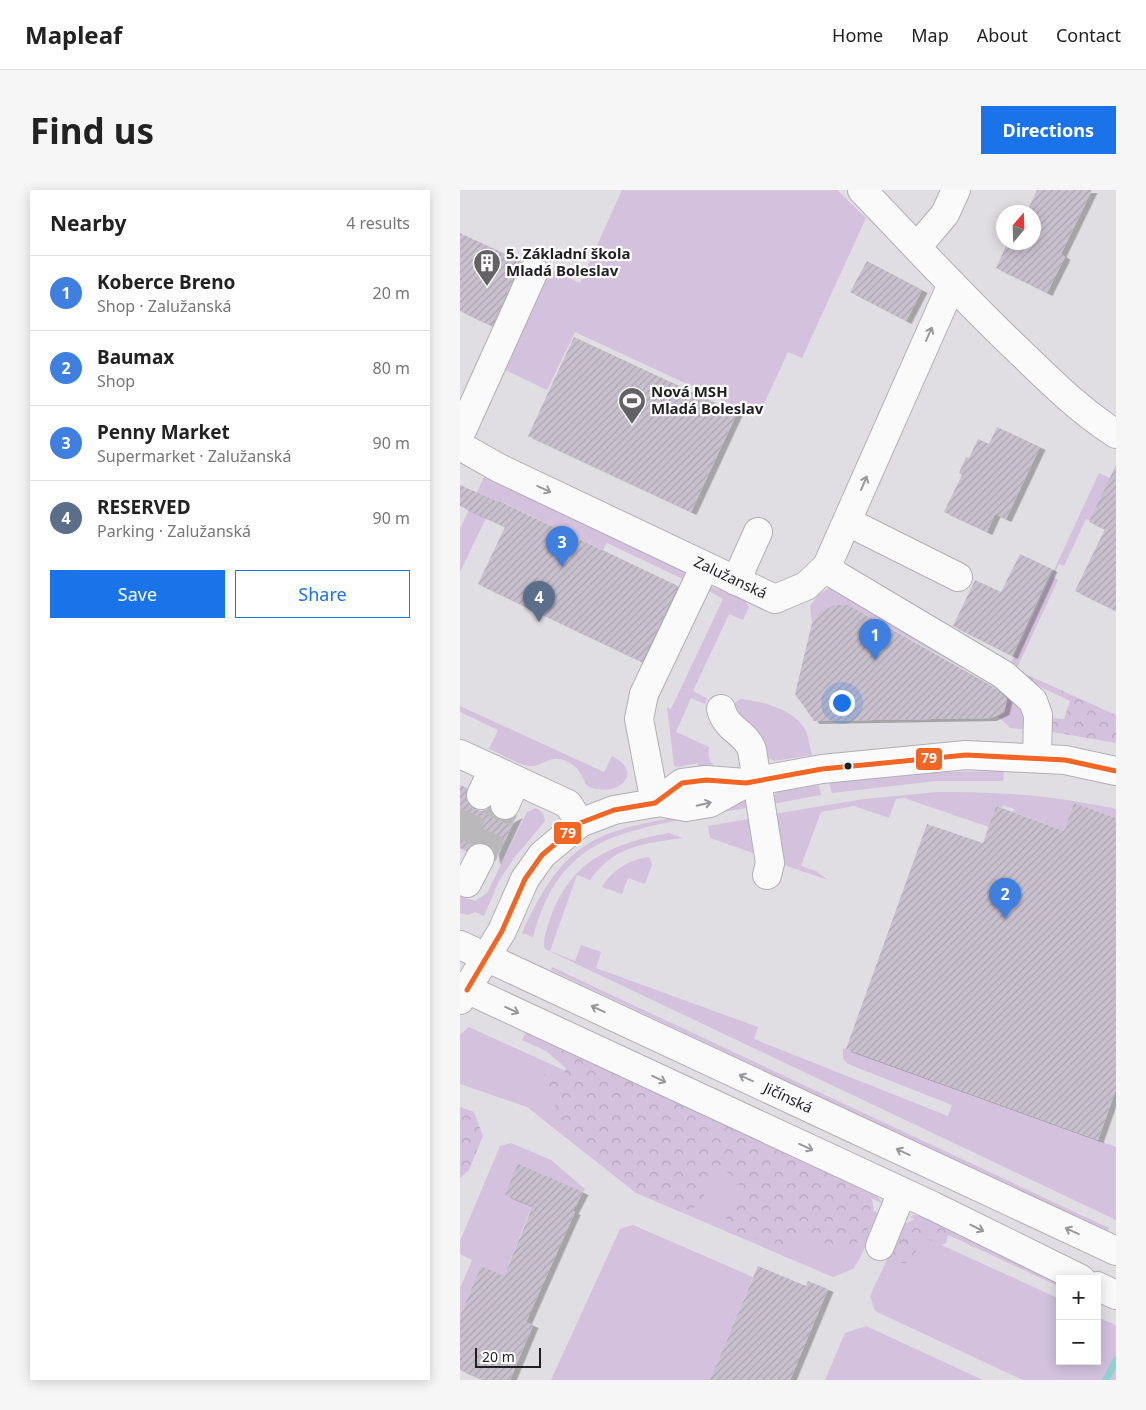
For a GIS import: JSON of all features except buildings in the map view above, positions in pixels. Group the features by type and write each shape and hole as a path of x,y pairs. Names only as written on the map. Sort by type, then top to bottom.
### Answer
{"street":[{"path":"862,190 952,284 1083,412 1116,434"},
{"path":"917,247 945,214 956,190"},
{"path":"460,435 534,272"},
{"name":"Zalužanská","path":"460,446 500,468 775,599 806,586 827,566 952,284"},
{"path":"848,522 958,577"},
{"path":"736,581 758,532"},
{"path":"657,802 639,719 644,694 705,566"},
{"path":"827,566 836,575 1004,675 1032,701 1038,715 1037,758"},
{"path":"721,709 728,726 749,742 752,782 770,863 767,875"},
{"path":"1074,1275 902,1192 462,992 502,931 525,879 542,855 580,823 614,810 657,802 686,807 710,803 752,782 822,769 895,760 966,755 1037,758 1065,760 1116,771"},
{"path":"463,762 505,774 568,804 580,823"},
{"path":"493,800 505,774"},
{"path":"460,880 467,883 480,858"},
{"name":"Jičínská","path":"460,945 1116,1251"},
{"path":"880,1246 902,1192"},
{"path":"1101,1288 1116,1295"}],"green space":[{"path":"622,190 837,190 866,218 802,358 788,352 758,417 575,332 547,390 497,366 543,266 580,283"},
{"path":"1099,473 1116,481 1090,520 1086,519 1064,566 1059,564 1053,577 1058,580 1017,668 1024,672 1021,672 1010,665"},
{"path":"485,475 680,569 685,574 685,580 607,543 603,550 500,501 490,520 486,518 460,572 460,529"},
{"path":"712,587 744,599 749,607 743,620 729,614 693,691 707,698 705,704 691,698 676,732 709,747 708,754 710,760 719,769 700,774 698,763 677,767 674,765 667,707 671,709 723,599 707,590"},
{"path":"829,588 839,588 999,681 1025,706 1029,730 1011,728 998,717 1004,712 1007,699 999,688 854,608 847,606 830,607 812,623 810,606 818,595"},
{"path":"1021,672 1116,715 1116,743 1047,731 1050,718 1064,719 1070,701 1022,678"},
{"path":"740,699 768,704 794,717 806,731 812,755 775,761 764,757 751,731 732,705"},
{"path":"460,706 604,772 612,756 622,763 627,770 627,777 616,788 607,790 596,789 586,785 582,775 571,763 561,759 552,759 533,766 514,761 489,749 498,730 460,712"},
{"path":"1004,771 1003,781 936,781 832,793 829,783 937,772"},
{"path":"819,785 821,795 772,804 774,795 778,792"},
{"path":"937,792 983,792 1071,801 1116,809 1116,818 1074,803 1064,831 1013,812 1014,809 1003,805 1002,808 996,806 989,827 904,798 896,799 889,818 854,806 821,812 801,866 816,871 828,880 781,864 774,814 864,799"},
{"path":"742,797 748,800 752,807 706,815"},
{"path":"536,808 543,813 545,821 514,858 499,881 484,916 475,912 468,915 460,913 460,896 475,901 487,893 527,812"},
{"path":"695,814 696,817 638,829 613,837 592,848 573,862 557,881 544,906 533,937 522,933 538,901 554,876 570,858 588,844 608,834 632,826"},
{"path":"754,818 756,854 710,838 708,826"},
{"path":"669,833 683,838 631,848 609,860 590,880 577,875 550,951 575,961 581,945 601,952 596,968 758,1027 754,1039 948,1116 952,1105 848,1064 843,1059 843,1048 1116,1147 1116,1220 545,949 546,932 560,896 583,867 597,857 630,842"},
{"path":"647,857 650,858 652,865 645,884 628,878 622,894 602,887 610,876 621,867"},
{"path":"552,967 1109,1228 1107,1232 551,970"},
{"path":"469,1027 880,1214 860,1258 853,1269 833,1277 636,1193 527,1107 460,1084 460,1035"},
{"path":"527,1029 876,1194 882,1203 522,1040"},
{"path":"542,1041 868,1192 872,1201 873,1215 865,1234 855,1244 843,1247 804,1238 784,1251 726,1228 726,1215 743,1194 734,1177 720,1171 707,1176 704,1183 704,1200 699,1205 690,1209 680,1209 646,1195 599,1160 556,1122 554,1107 560,1095 540,1084 537,1080 540,1073 558,1078 563,1076 566,1068 539,1045"},
{"path":"460,1107 474,1112 483,1136 469,1170 460,1178"},
{"path":"511,1143 551,1160 585,1189 583,1192 563,1184 505,1194 532,1206 504,1276 481,1267 460,1316 460,1288 472,1260 460,1254 460,1241 500,1146"},
{"path":"913,1215 922,1216 1056,1281 1056,1285 910,1217"},
{"path":"917,1218 945,1229 948,1236 946,1243 940,1245 913,1232 910,1237 917,1246 915,1256 908,1263 899,1262 891,1251 903,1225"},
{"path":"633,1225 753,1277 710,1380 551,1380 620,1229"},
{"path":"913,1232 1056,1297 1056,1365 1101,1365 1101,1319 1116,1325 1116,1380 1023,1380 875,1311 870,1296 891,1251 915,1244 910,1237"},
{"path":"866,1326 983,1380 825,1380 845,1333"}],"waterway":[{"path":"1106,1380 1116,1360"}],"tunnel":[{"path":"460,839 481,795"},
{"path":"480,858 505,805"}],"transit line":[{"name":"79","path":"467,990 502,931 525,879 542,855 580,823 614,810 655,803 682,783 706,780 746,783 822,769 966,755 1065,760 1116,771"}],"place":[{"name":"5. Základní škola Mladá Boleslav","path":"487,287"},
{"name":"Nová MSH Mladá Boleslav","path":"632,425"},
{"name":"Penny Market","path":"562,567"},
{"name":"RESERVED","path":"539,622"},
{"name":"Koberce Breno","path":"875,660"},
{"name":"Baumax","path":"1005,919"}]}
